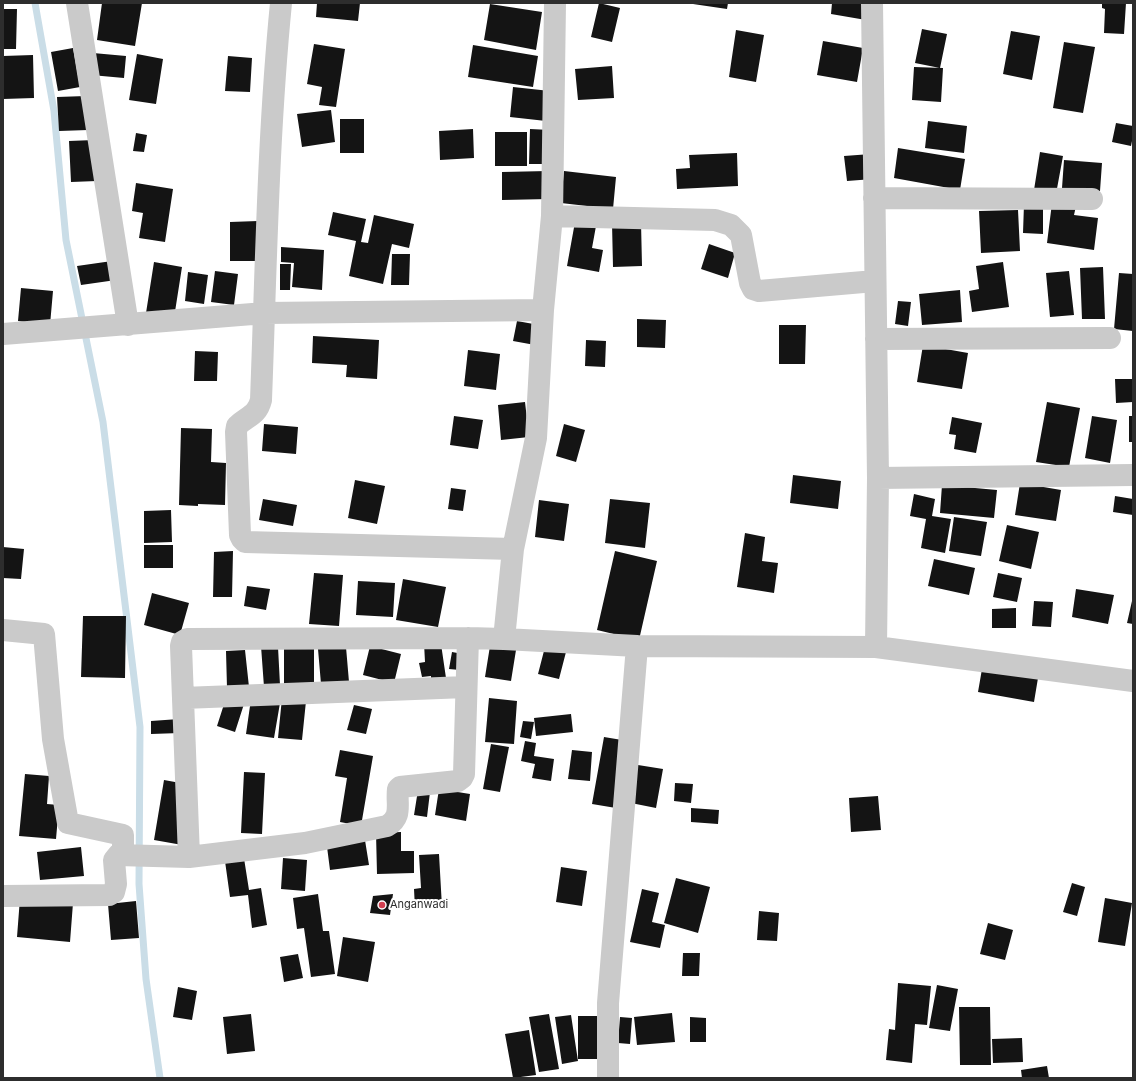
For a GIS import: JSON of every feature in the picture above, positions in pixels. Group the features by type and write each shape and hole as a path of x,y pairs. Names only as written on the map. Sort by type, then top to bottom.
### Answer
{"street":[{"path":"77,3 128,325"},
{"path":"281,3 270,146 261,400 260,407 237,426 236,432 240,535 245,542 513,549"},
{"path":"504,639 513,549 536,438 544,310 552,216 555,3"},
{"path":"872,3 878,478 876,647"},
{"path":"874,198 1092,199"},
{"path":"552,216 715,220 731,225 741,234 750,283 753,289 759,292 875,281"},
{"path":"3,334 265,313 544,310"},
{"path":"876,339 1110,338"},
{"path":"878,478 1133,475"},
{"path":"3,630 44,634 53,739 68,823 123,835 123,855"},
{"path":"189,857 181,646 182,642 187,638 468,638 637,646 876,647 1133,680"},
{"path":"3,896 109,895 114,892 116,884 114,860 118,855 189,857 305,843 387,826 393,823 398,812 398,788 458,781 464,774 468,638"},
{"path":"608,1078 608,1003 637,646"},
{"path":"183,698 466,688"}],"building":[{"path":"102,3 142,3 135,46 97,40"},
{"path":"317,3 360,3 358,21 316,17"},
{"path":"599,3 620,8 612,42 591,37"},
{"path":"693,3 728,3 727,9"},
{"path":"832,3 868,3 866,20 831,14"},
{"path":"1102,3 1126,3 1124,34 1104,33 1105,9 1102,8"},
{"path":"490,4 542,12 536,50 484,40"},
{"path":"3,9 17,9 16,49 3,49"},
{"path":"922,29 947,34 940,68 915,63"},
{"path":"736,30 764,35 756,82 729,77"},
{"path":"1011,31 1040,36 1032,80 1003,74"},
{"path":"823,41 863,48 857,82 817,75"},
{"path":"1064,42 1095,47 1083,113 1053,108"},
{"path":"314,44 345,49 336,107 319,105 322,87 307,84"},
{"path":"473,45 538,56 533,87 468,77"},
{"path":"73,48 80,87 58,91 51,52"},
{"path":"93,53 126,56 124,78 91,75"},
{"path":"137,54 163,59 156,104 129,100"},
{"path":"33,55 34,98 3,99 3,56"},
{"path":"228,56 252,58 250,92 225,91"},
{"path":"612,66 614,98 578,100 575,69"},
{"path":"914,67 943,68 941,102 912,100"},
{"path":"513,87 550,91 546,121 510,117"},
{"path":"86,96 88,130 59,131 57,97"},
{"path":"331,110 335,142 302,147 297,114"},
{"path":"340,119 364,119 364,153 340,153"},
{"path":"928,121 967,126 964,153 925,148"},
{"path":"1116,123 1133,126 1131,146 1112,142"},
{"path":"473,129 474,158 440,160 439,131"},
{"path":"530,129 550,130 548,164 529,164"},
{"path":"495,132 527,132 527,166 495,166"},
{"path":"136,133 147,135 144,152 133,151"},
{"path":"94,140 97,181 71,182 69,141"},
{"path":"898,148 965,159 960,190 894,178"},
{"path":"1040,152 1063,156 1056,194 1034,190"},
{"path":"737,153 738,186 677,189 676,169 690,168 689,155"},
{"path":"871,154 873,179 847,181 844,156"},
{"path":"1064,160 1102,163 1100,191 1062,188"},
{"path":"548,171 549,199 502,200 502,172"},
{"path":"564,171 616,177 613,209 561,203"},
{"path":"136,183 173,189 165,242 139,238 143,213 132,211"},
{"path":"1052,203 1076,206 1074,215 1098,218 1094,250 1047,243"},
{"path":"1024,204 1043,205 1043,234 1023,233"},
{"path":"1018,210 1020,251 981,253 979,211"},
{"path":"333,212 366,219 361,242 368,243 374,215 414,224 409,248 392,244 383,284 349,276 356,241 328,235"},
{"path":"258,221 258,261 230,261 230,222"},
{"path":"575,222 596,226 592,248 603,250 599,272 567,266"},
{"path":"641,222 642,266 613,267 612,223"},
{"path":"709,244 735,253 728,278 701,269"},
{"path":"281,247 324,250 322,290 292,287 294,263 281,262"},
{"path":"392,254 410,254 409,285 391,285"},
{"path":"112,261 116,280 81,285 77,266"},
{"path":"154,262 182,267 174,318 146,313"},
{"path":"1003,262 1009,307 972,312 969,291 979,289 976,266"},
{"path":"280,264 291,264 290,290 280,290"},
{"path":"1103,267 1105,319 1082,319 1080,268"},
{"path":"215,271 238,274 234,305 211,302"},
{"path":"1069,271 1074,315 1050,317 1046,273"},
{"path":"188,272 208,275 204,304 185,301"},
{"path":"1119,273 1133,274 1133,331 1114,329"},
{"path":"21,288 53,291 50,325 18,321"},
{"path":"960,290 962,322 922,325 919,294"},
{"path":"898,301 911,302 908,326 895,324"},
{"path":"637,319 666,320 665,348 637,347"},
{"path":"517,321 539,325 535,345 513,341"},
{"path":"779,325 806,325 805,364 779,364"},
{"path":"313,336 379,340 377,379 346,377 347,365 312,363"},
{"path":"586,340 606,341 605,367 585,366"},
{"path":"923,345 968,353 962,389 917,382"},
{"path":"468,350 500,354 496,390 464,386"},
{"path":"195,351 218,352 217,381 194,381"},
{"path":"1115,379 1133,379 1133,402 1116,403"},
{"path":"525,402 529,437 501,440 498,405"},
{"path":"1047,402 1080,408 1069,467 1036,462"},
{"path":"454,416 483,420 478,449 450,445"},
{"path":"1092,416 1117,420 1110,463 1085,458"},
{"path":"1129,416 1133,416 1133,442 1129,442"},
{"path":"952,417 982,423 976,453 954,449 956,435 949,434"},
{"path":"264,424 298,427 296,454 262,451"},
{"path":"564,424 585,430 576,462 556,456"},
{"path":"181,428 212,429 211,462 226,463 225,505 179,505"},
{"path":"793,475 841,481 838,509 790,503"},
{"path":"355,480 385,486 377,524 348,518"},
{"path":"1020,483 1061,490 1056,521 1015,515"},
{"path":"942,485 997,490 994,518 940,513"},
{"path":"451,488 466,490 463,511 448,509"},
{"path":"914,494 935,499 932,516 951,519 945,553 921,548 926,519 910,516"},
{"path":"1115,496 1133,499 1133,515 1113,512"},
{"path":"263,499 297,505 293,526 259,520"},
{"path":"610,499 650,503 645,548 605,543"},
{"path":"539,500 569,504 564,541 535,537"},
{"path":"171,510 172,542 144,543 144,511"},
{"path":"954,517 987,522 981,556 949,551"},
{"path":"1007,525 1039,532 1031,569 999,561"},
{"path":"745,533 765,537 762,561 778,563 774,593 737,587"},
{"path":"144,545 173,545 173,568 144,568"},
{"path":"3,547 24,549 21,579 3,578"},
{"path":"233,551 232,597 213,597 214,552"},
{"path":"615,551 657,561 639,640 597,630"},
{"path":"934,559 975,568 969,595 928,586"},
{"path":"314,573 343,575 339,626 309,624"},
{"path":"998,573 1022,578 1017,602 993,597"},
{"path":"403,579 446,587 438,627 396,620"},
{"path":"358,581 395,583 393,617 356,615"},
{"path":"247,586 270,589 266,610 244,606"},
{"path":"1076,589 1114,595 1108,624 1072,617"},
{"path":"152,593 189,603 180,635 144,625"},
{"path":"1034,601 1053,602 1051,627 1032,626"},
{"path":"1133,601 1133,624 1127,623"},
{"path":"1016,608 1016,628 992,628 992,609"},
{"path":"83,616 126,616 125,678 81,677"},
{"path":"424,643 441,644 446,678 431,680 431,676 422,677 419,663 425,662"},
{"path":"284,645 314,645 314,686 284,685"},
{"path":"261,646 278,647 280,685 264,687"},
{"path":"370,646 401,654 394,683 363,675"},
{"path":"490,646 516,650 511,681 485,677"},
{"path":"346,647 349,682 321,684 318,649"},
{"path":"545,647 566,652 559,679 538,674"},
{"path":"245,650 249,687 227,688 226,651"},
{"path":"452,652 463,654 460,670 449,669"},
{"path":"982,669 1038,678 1034,702 978,692"},
{"path":"226,698 244,704 235,732 217,726"},
{"path":"282,698 306,701 302,740 278,738"},
{"path":"489,698 517,701 514,744 485,742"},
{"path":"251,699 280,703 274,738 246,734"},
{"path":"354,705 372,709 366,734 347,730"},
{"path":"571,714 573,732 536,736 534,718"},
{"path":"179,719 180,733 151,734 151,721"},
{"path":"523,721 534,722 531,739 520,737"},
{"path":"604,737 628,741 616,808 592,804"},
{"path":"525,741 536,743 534,756 554,759 551,781 532,778 535,764 521,761"},
{"path":"491,744 509,747 500,792 483,789"},
{"path":"340,750 373,756 361,826 340,822 347,778 335,776"},
{"path":"572,750 592,752 590,781 568,779"},
{"path":"638,765 663,769 656,808 631,803"},
{"path":"244,772 265,773 262,834 241,833"},
{"path":"25,774 49,776 47,804 59,805 56,839 19,836"},
{"path":"164,780 197,786 188,846 154,840"},
{"path":"675,783 693,784 691,803 674,801"},
{"path":"439,789 470,794 466,821 435,815"},
{"path":"418,790 430,792 427,817 414,815"},
{"path":"878,796 881,830 851,832 849,798"},
{"path":"691,808 719,810 718,824 691,822"},
{"path":"401,832 401,851 414,851 414,873 377,874 376,833"},
{"path":"364,834 369,865 330,870 326,839"},
{"path":"81,847 84,876 40,880 37,852"},
{"path":"243,852 249,890 261,888 267,925 252,928 248,895 230,897 224,854"},
{"path":"439,854 442,907 415,909 414,889 421,888 419,855"},
{"path":"283,858 307,860 305,891 281,889"},
{"path":"561,867 587,871 582,906 556,902"},
{"path":"676,878 710,887 698,933 664,923"},
{"path":"1072,883 1085,887 1077,916 1063,912"},
{"path":"642,889 659,893 652,922 665,925 660,948 630,942"},
{"path":"318,894 323,931 329,931 335,974 311,977 304,928 297,929 293,898"},
{"name":"Anganwadi","path":"393,894 390,915 370,913 373,896"},
{"path":"20,898 73,903 70,942 17,937"},
{"path":"1105,898 1132,903 1125,946 1098,942"},
{"path":"136,901 139,938 111,940 108,904"},
{"path":"759,911 779,913 777,941 757,940"},
{"path":"988,923 1013,930 1005,960 980,954"},
{"path":"343,937 375,942 368,982 337,976"},
{"path":"683,953 700,953 699,976 682,976"},
{"path":"298,954 303,978 284,982 280,957"},
{"path":"898,983 931,986 927,1025 915,1024 912,1063 886,1060 889,1029 895,1030"},
{"path":"937,985 958,989 950,1031 929,1028"},
{"path":"178,987 197,991 192,1020 173,1017"},
{"path":"959,1007 990,1007 991,1065 960,1065"},
{"path":"672,1013 675,1042 637,1045 634,1017"},
{"path":"251,1014 255,1051 227,1054 223,1017"},
{"path":"549,1014 559,1069 539,1072 529,1017"},
{"path":"571,1015 578,1061 562,1064 555,1017"},
{"path":"578,1016 604,1016 603,1059 578,1059"},
{"path":"620,1017 632,1018 630,1044 618,1043"},
{"path":"690,1017 706,1018 706,1042 690,1042"},
{"path":"529,1030 536,1075 513,1078 505,1034"},
{"path":"1022,1038 1023,1062 993,1063 992,1039"},
{"path":"1047,1066 1049,1078 1022,1078 1021,1070"}],"waterway":[{"path":"35,3 54,111 66,240 103,422 140,727 139,884 146,979 160,1078"}],"place":[{"name":"Anganwadi","path":"382,905"}]}
